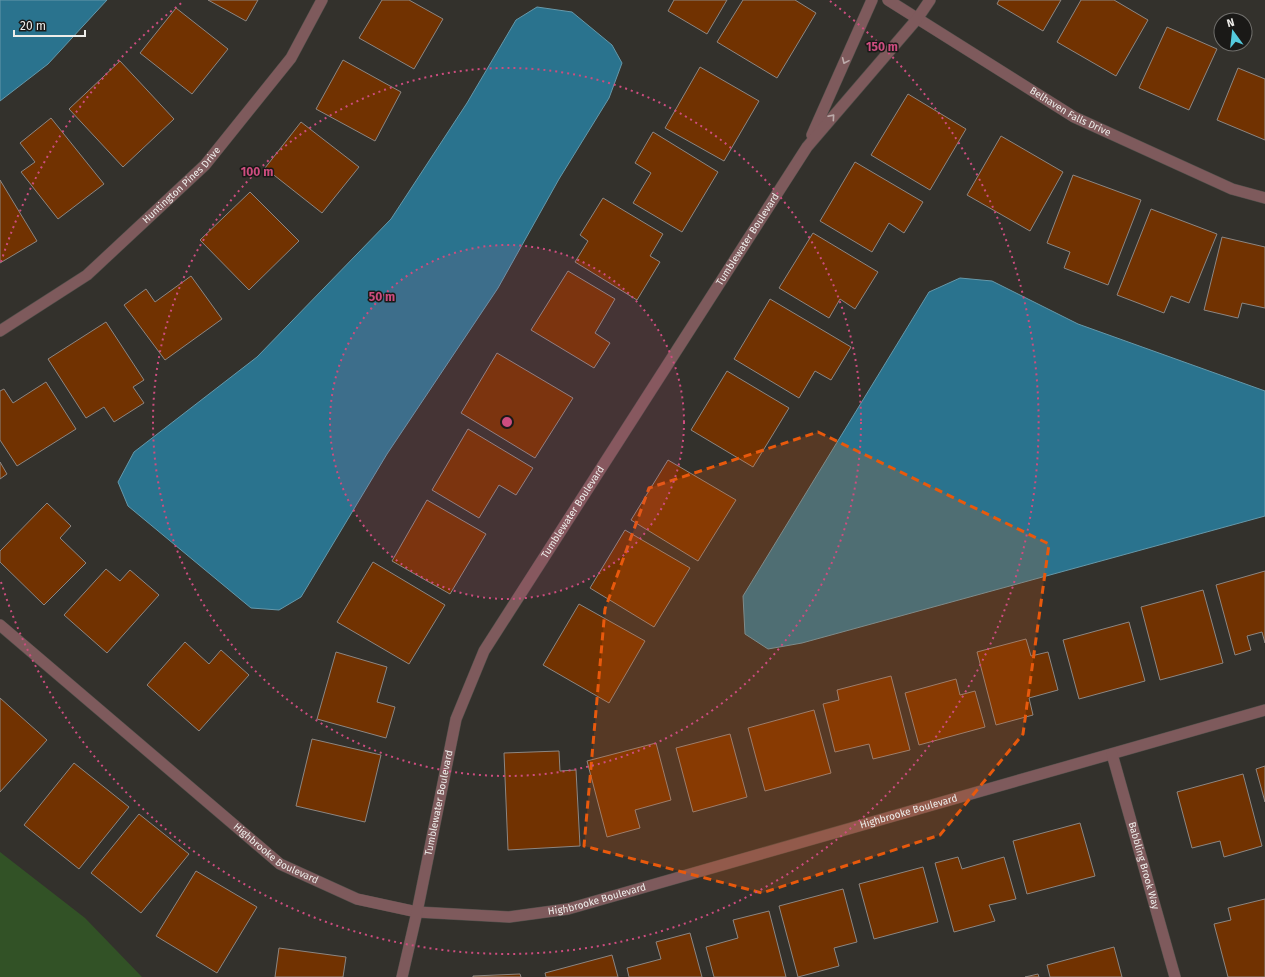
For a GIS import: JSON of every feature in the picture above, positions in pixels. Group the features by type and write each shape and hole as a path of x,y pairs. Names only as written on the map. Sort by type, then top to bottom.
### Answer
{"street":[{"name":"Huntington Pines Drive","path":"0,331 87,275 205,165 291,58 322,0"},
{"name":"Tumblewater Boulevard","path":"807,146 872,0"},
{"name":"Belhaven Falls Drive","path":"888,0 1074,117 1232,189 1265,198"},
{"name":"Tumblewater Boulevard","path":"402,977 418,912 456,719 484,651 807,146 917,18 930,0"},
{"name":"Highbrooke Boulevard","path":"0,626 280,864 357,899 418,912 509,916 568,909 1265,710"},
{"name":"Babbling Brook Way","path":"1112,754 1175,977"}],"highlighted area":[{"path":"818,432 1049,544 1023,734 940,835 762,893 584,846 605,609 649,488"}],"green space":[{"path":"0,852 85,918 142,977 0,977"}],"water":[{"path":"0,0 107,0 48,64 0,101"},
{"path":"537,7 572,12 612,45 622,63 609,98 559,179 498,288 387,454 301,597 279,610 251,608 128,506 118,482 134,452 257,357 391,219 467,103 516,20"},
{"path":"960,278 992,281 1078,324 1265,391 1265,516 802,643 768,649 745,634 743,596 929,292"}],"building":[{"path":"208,0 258,0 246,21"},
{"path":"382,0 409,0 443,19 414,69 359,38"},
{"path":"674,0 727,0 707,34 668,11"},
{"path":"743,0 795,0 816,13 777,78 717,42"},
{"path":"999,0 1061,0 1043,31 997,4"},
{"path":"1081,0 1114,0 1148,20 1116,76 1057,42"},
{"path":"176,8 228,49 192,94 140,53"},
{"path":"1167,27 1213,47 1213,52 1216,52 1189,110 1139,88"},
{"path":"343,60 401,92 375,141 316,109"},
{"path":"120,61 174,119 123,167 69,109"},
{"path":"700,67 759,101 724,161 665,128"},
{"path":"1238,68 1265,79 1265,140 1217,120"},
{"path":"908,94 966,129 930,190 871,155"},
{"path":"51,118 104,184 58,219 21,172 35,162 20,143"},
{"path":"301,122 359,167 322,213 265,168"},
{"path":"653,132 718,172 682,232 633,203 651,173 635,163"},
{"path":"1001,136 1063,172 1030,231 967,195"},
{"path":"855,162 923,202 904,233 889,223 872,252 820,221"},
{"path":"1073,175 1141,200 1108,285 1064,268 1070,252 1047,243"},
{"path":"0,180 37,241 0,263"},
{"path":"250,192 299,241 249,290 200,240"},
{"path":"603,198 663,234 650,256 660,262 637,300 575,262 588,241 580,235"},
{"path":"1151,209 1217,234 1189,303 1171,296 1164,313 1117,295"},
{"path":"813,233 878,272 855,309 840,299 829,318 779,288"},
{"path":"1222,237 1265,247 1265,308 1242,303 1238,318 1204,310"},
{"path":"568,271 615,299 595,333 610,343 594,368 531,330"},
{"path":"191,276 222,319 165,360 124,305 146,289 155,302"},
{"path":"770,299 851,347 831,380 815,371 799,398 734,359"},
{"path":"106,322 144,380 133,387 144,403 114,422 104,407 86,418 48,359"},
{"path":"497,353 573,398 535,458 461,413"},
{"path":"727,371 789,408 753,467 691,430"},
{"path":"46,382 76,429 17,466 0,440 0,391 4,389 13,403"},
{"path":"468,429 533,468 516,495 499,485 479,518 432,490"},
{"path":"668,460 736,500 698,561 631,520"},
{"path":"0,462 7,474 0,479"},
{"path":"427,500 486,534 450,594 392,561"},
{"path":"47,503 71,526 60,538 86,563 44,605 0,562 0,551"},
{"path":"625,530 690,568 654,627 590,588"},
{"path":"373,562 445,605 409,664 337,622"},
{"path":"106,569 120,581 130,570 159,595 107,653 64,615"},
{"path":"1265,571 1265,643 1262,632 1247,636 1251,650 1235,655 1216,585"},
{"path":"1203,590 1223,663 1160,680 1141,607"},
{"path":"579,604 645,641 609,703 543,665"},
{"path":"1129,622 1145,681 1079,699 1063,640"},
{"path":"1026,639 1031,656 1048,652 1058,690 1029,698 1033,715 996,725 977,652"},
{"path":"185,642 209,664 221,650 249,675 199,731 147,685"},
{"path":"336,652 387,667 377,702 395,707 386,738 317,719"},
{"path":"891,676 910,750 873,759 869,744 835,752 823,704 839,700 837,690"},
{"path":"956,679 960,695 975,691 985,727 919,745 905,693"},
{"path":"0,698 47,740 0,792"},
{"path":"814,710 831,773 765,791 748,728"},
{"path":"730,734 747,797 693,812 676,748"},
{"path":"312,739 381,755 365,822 296,806"},
{"path":"656,743 671,800 635,810 640,828 607,837 587,761"},
{"path":"559,751 560,771 576,770 580,846 508,850 504,753"},
{"path":"74,763 129,807 79,869 24,825"},
{"path":"1265,766 1265,802 1256,769"},
{"path":"1243,774 1262,846 1224,857 1220,841 1192,848 1177,792"},
{"path":"139,814 189,854 141,913 91,873"},
{"path":"1080,823 1095,876 1027,894 1013,841"},
{"path":"958,857 962,869 1004,857 1016,899 989,905 995,921 954,932 935,863"},
{"path":"923,867 938,922 874,939 859,884"},
{"path":"196,871 257,907 217,973 156,936"},
{"path":"843,889 857,942 834,948 839,966 798,977 779,906"},
{"path":"1265,899 1265,977 1228,977 1214,924 1231,920 1228,908"},
{"path":"769,911 786,977 714,977 706,947 738,938 733,920"},
{"path":"690,933 702,977 629,977 627,968 661,959 656,942"},
{"path":"1114,947 1122,977 1050,977 1047,965"},
{"path":"279,948 346,957 343,977 275,977"},
{"path":"612,955 618,977 546,977 545,973"},
{"path":"520,974 521,977 473,977 473,976"},
{"path":"1038,974 1039,977 1025,977"}]}
